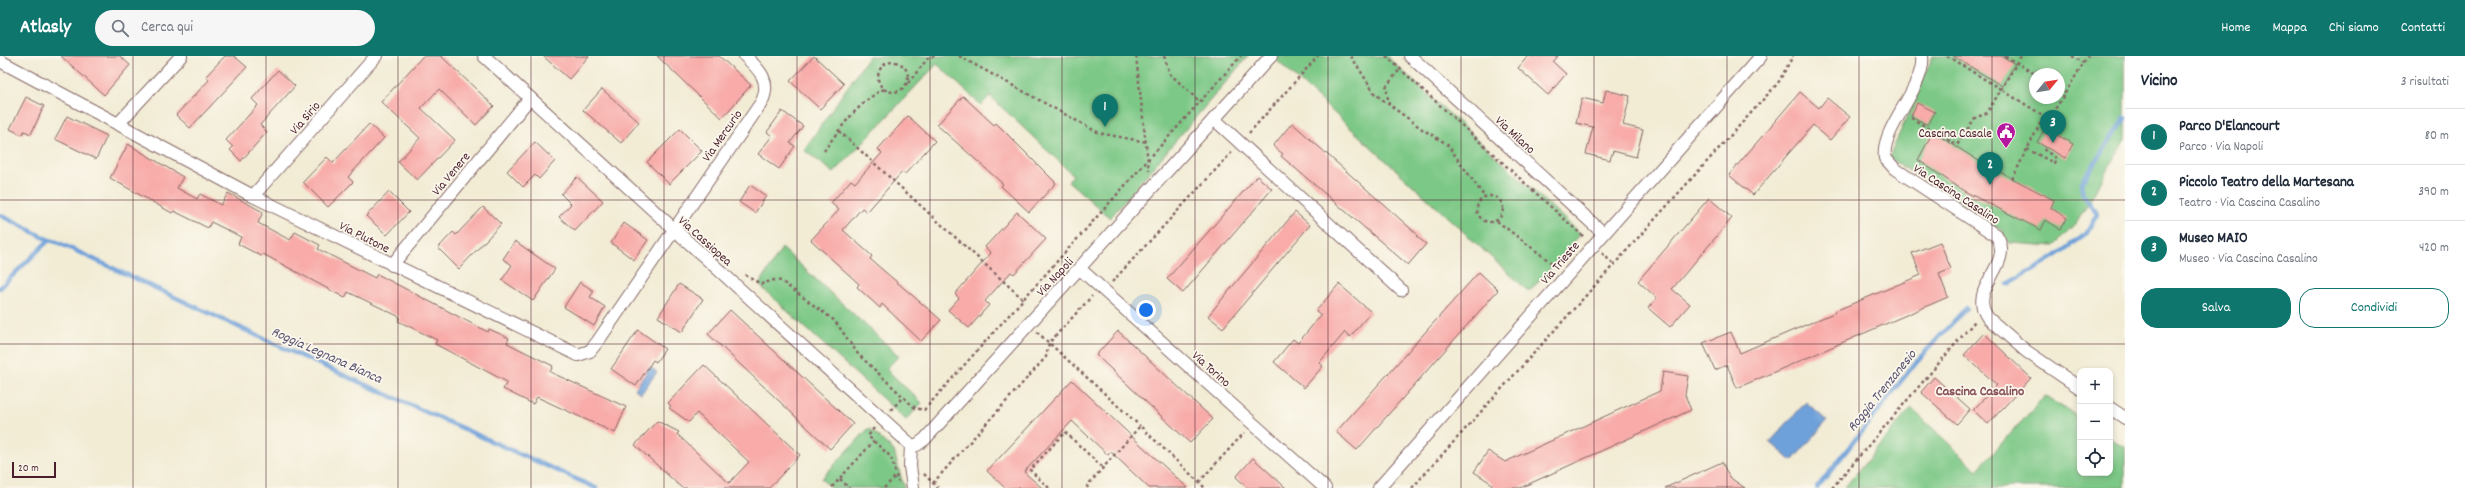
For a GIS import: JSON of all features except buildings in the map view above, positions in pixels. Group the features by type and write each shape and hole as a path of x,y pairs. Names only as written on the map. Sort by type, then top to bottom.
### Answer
{"street":[{"path":"118,124 181,56"},
{"name":"Via Sirio","path":"254,196 376,56"},
{"name":"Via Cassiopea","path":"484,56 911,445"},
{"name":"Via Mercurio","path":"674,229 762,100 766,89 764,76 745,56"},
{"name":"Via Napoli","path":"911,445 920,443 926,439 1271,56"},
{"name":"Via Milano","path":"1410,56 1603,233"},
{"name":"Via Trieste","path":"1379,488 1592,245 1761,56"},
{"name":"Via Cascina Casalino","path":"1922,56 1921,70 1885,148 1888,162 1895,169 1994,232 2000,241 2001,258 1983,292 1984,311"},
{"name":"Via Plutone","path":"0,61 254,196 573,353 581,354 590,351 674,229"},
{"name":"Via Venere","path":"392,265 530,98"},
{"path":"1214,119 1401,290"},
{"name":"Via Torino","path":"1080,269 1325,488"},
{"path":"1984,311 1988,318 2026,351 2077,386"},
{"path":"2113,410 2125,418"},
{"path":"911,445 910,466 913,488"}],"path":[{"path":"824,151 839,131 873,94 884,89 897,92 908,83 929,57 935,56"},
{"path":"960,56 1099,133 1146,142"},
{"path":"1136,56 1150,190"},
{"path":"1164,56 1170,74 1200,102"},
{"path":"742,272 761,284 774,280 780,281 835,321 858,354 915,408 921,410 932,401 1024,300 1241,56"},
{"path":"938,488 933,483 1046,356 1049,343 1100,287 1115,281 1318,56"},
{"path":"1351,56 1375,94 1447,144 1484,196"},
{"path":"1386,56 1613,264"},
{"path":"1412,488 1778,83 1793,56"},
{"path":"1947,56 2050,119 2059,104"},
{"path":"2005,56 2029,70"},
{"path":"1902,111 1957,145 1975,118 1987,113 2021,56"},
{"path":"2072,56 2084,63"},
{"path":"2065,93 2088,56"},
{"path":"884,89 878,80 878,75 882,66 892,61 902,64 906,68 909,78 908,83"},
{"path":"1389,105 1386,87 1400,69"},
{"path":"2012,179 2044,116"},
{"path":"839,131 1024,300"},
{"path":"2027,149 2054,163 2056,158 2043,150 2045,147"},
{"path":"1484,196 1478,204 1479,216 1488,222 1497,221 1566,275"},
{"path":"1484,196 1494,196 1502,201 1504,210 1497,221"},
{"path":"1832,488 1984,311"},
{"path":"1029,324 1205,488"},
{"path":"1199,482 1253,423"},
{"path":"1087,487 1140,426"},
{"path":"1049,488 1030,470 1065,432 1103,468"},
{"path":"832,487 874,441"},
{"path":"884,488 896,476"},
{"path":"840,479 849,488"}],"green space":[{"path":"869,56 1248,56 1110,218 1068,181 1073,175 990,96 981,105 937,64 834,173 804,150"},
{"path":"1272,56 1386,56 1581,234 1529,292"},
{"name":"Cascina Casale","path":"1933,56 2125,56 2125,141 2076,224 2054,246 2010,243 2000,229 1889,158"},
{"path":"782,248 899,356 886,369 922,403 906,420 759,285"},
{"path":"2045,396 2077,416 2077,476 2113,476 2113,440 2125,447 2125,488 1844,488 1911,408 1977,470"},
{"path":"869,428 894,451 904,488 831,488 821,479"}],"water":[{"path":"650,367 657,372 641,394 635,389"},
{"path":"1806,402 1827,421 1792,461 1770,442"}],"waterway":[{"name":"Roggia Trenzanesio","path":"2008,284 2045,263 2071,245 2083,235 2091,225 2097,214 2083,194 2081,183 2125,118"},
{"name":"Roggia Legnana Bianca","path":"0,215 49,240 57,242 290,351 596,488"},
{"name":"Roggia Legnana Bianca","path":"0,288 49,240"},
{"name":"Roggia Trenzanesio","path":"1817,488 1916,362 1966,308"}],"place":[{"name":"Parco D'Elancourt","path":"1105,127"},
{"name":"Museo MAIO","path":"2053,143"},
{"name":"Cascina Casale","path":"2006,149"},
{"name":"Piccolo Teatro della Martesana","path":"1990,185"}],"district":[{"name":"Cascina Casalino","path":"1980,390"}]}
